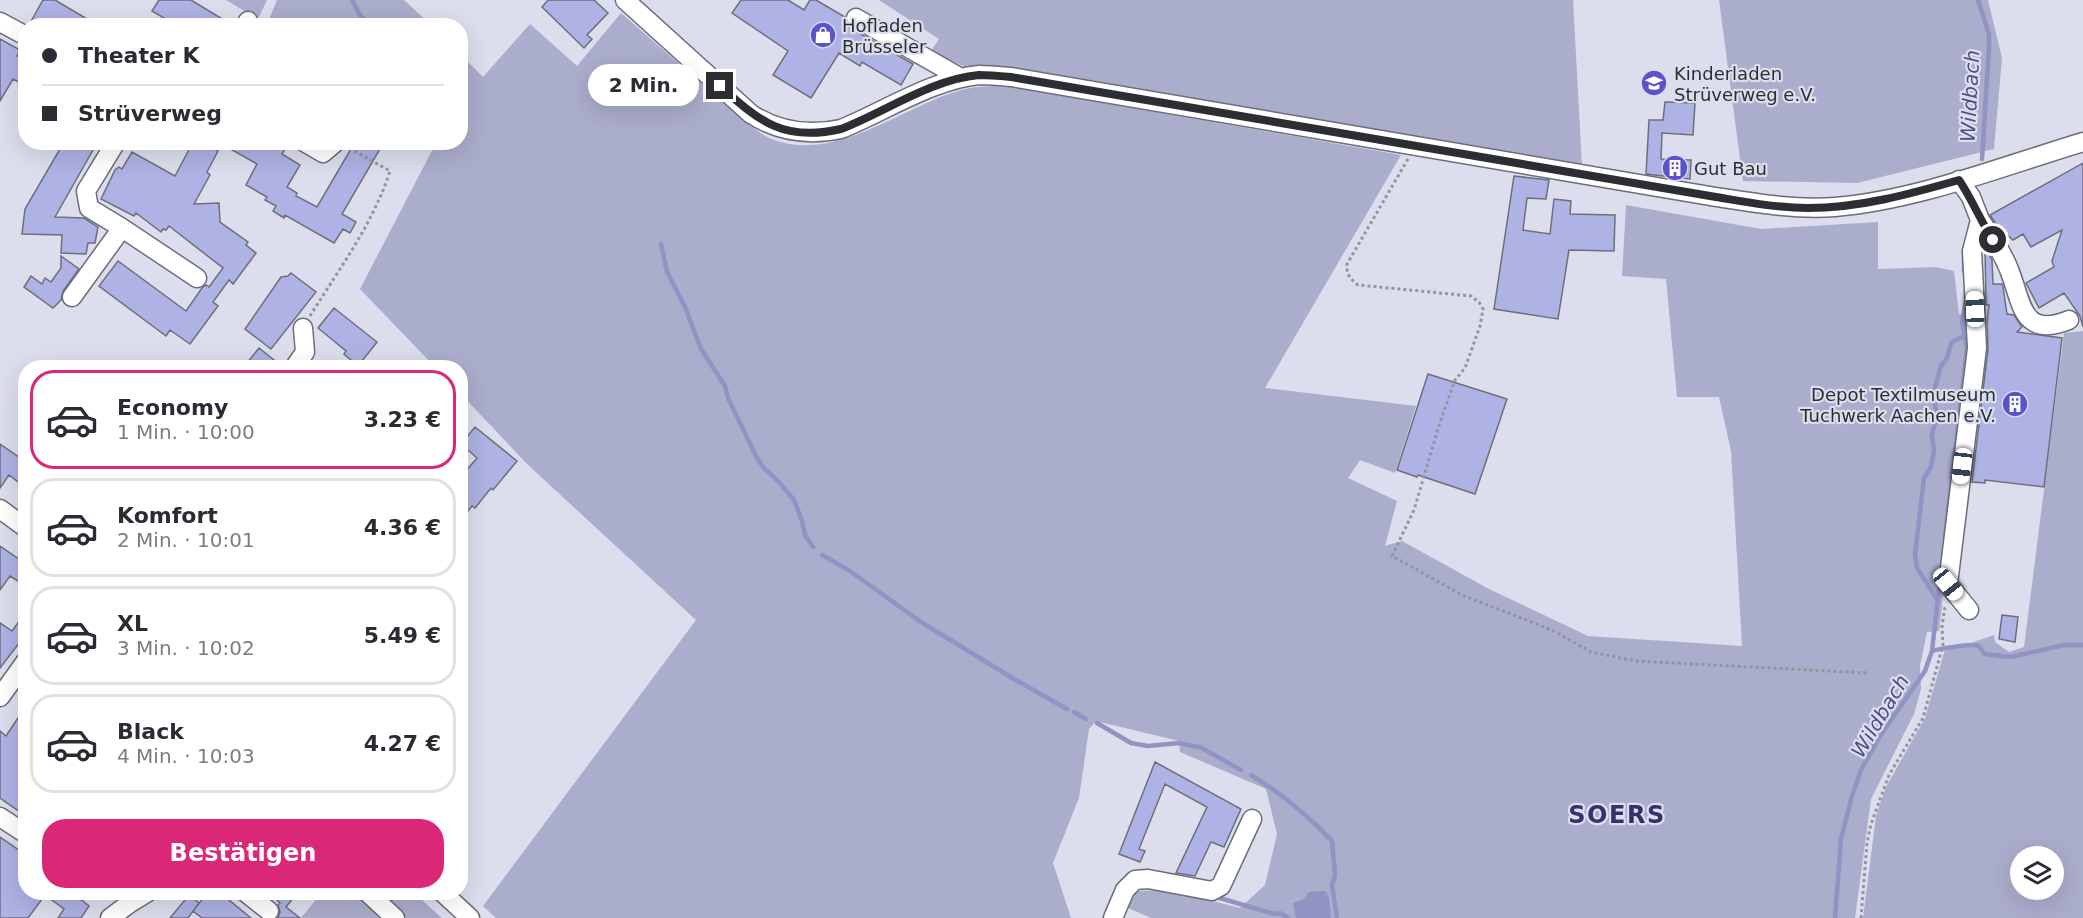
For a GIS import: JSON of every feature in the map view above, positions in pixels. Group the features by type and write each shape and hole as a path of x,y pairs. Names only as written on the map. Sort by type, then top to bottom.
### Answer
{"street":[{"path":"625,0 751,114 779,128 812,133 841,129 928,90 961,78 980,75 1011,77 1785,207 1826,207 1867,202 1959,180 2083,142"},
{"path":"856,18 961,78"},
{"path":"0,22 18,32"},
{"path":"111,150 86,191 89,208 196,278"},
{"path":"1959,180 1971,197 1980,220 2010,272 2022,309 2032,320 2043,325 2055,326 2069,320"},
{"path":"1969,610 1948,584 1977,348 1972,251 1980,220"},
{"path":"72,297 122,228"},
{"path":"300,360 305,352 303,328"},
{"path":"0,509 18,522"},
{"path":"0,697 18,672"},
{"path":"0,817 18,829"},
{"path":"1113,918 1125,890 1135,880 1148,879 1212,891 1221,886 1252,819"},
{"path":"126,900 130,903"},
{"path":"110,918 135,900"},
{"path":"255,900 269,911"},
{"path":"376,900 395,918"},
{"path":"451,900 470,918"}],"path":[{"path":"1415,146 1347,264 1347,270 1352,281 1358,285 1471,296 1479,302 1483,309 1480,326 1465,368 1455,380 1440,422 1414,510 1392,556 1462,595 1552,630 1591,652 1636,661 1867,673"},
{"path":"303,328 364,229 382,194 390,171 353,150"},
{"path":"1861,918 1867,843 1871,824 1889,774 1923,718 1943,645 1942,626 1948,584"}],"shaded area":[{"path":"226,0 267,0 258,18"},
{"path":"277,0 404,0 423,18 270,18"},
{"path":"879,0 1573,0 1582,166 969,69 931,51 939,39"},
{"path":"1719,0 1988,0 2002,58 1994,149 1857,183 1743,181"},
{"path":"621,13 748,124 767,137 791,144 816,145 841,140 961,90 1007,86 1401,155 1265,388 1416,406 1395,473 1360,460 1348,478 1397,501 1385,546 1402,541 1489,589 1588,636 1742,646 1731,451 1719,397 1677,397 1666,279 1622,276 1626,205 1761,229 1878,222 1878,269 1936,267 1954,271 1959,314 1971,316 1972,347 1939,631 1927,632 1920,666 1921,689 1914,714 1871,799 1855,918 1151,918 1128,908 1135,891 1169,890 1240,908 1265,885 1277,834 1266,789 1180,752 1179,741 1096,721 1089,729 1079,798 1053,863 1071,918 496,918 483,906 696,620 527,464 468,401 468,360 428,360 360,289 432,150 468,150 468,62 483,77 530,24 577,66"},
{"path":"2083,331 2083,918 1863,918 1876,816 1886,787 1925,718 1946,646 1971,643 1994,635 1995,642 2009,652 2024,647 2064,333"},
{"path":"1325,891 1329,897 1331,918 1296,918 1293,903 1304,899 1309,892"},
{"path":"316,900 422,900 442,918 301,918"}],"building":[{"path":"43,0 55,0 85,18 33,18"},
{"path":"159,0 191,0 221,18 164,18 152,11"},
{"path":"548,0 594,0 608,13 587,35 592,39 584,48 542,7"},
{"path":"741,0 788,0 804,10 810,0 816,0 845,17 850,28 913,64 901,85 862,62 860,66 839,53 811,98 773,75 788,51 732,13"},
{"path":"0,39 18,49 18,82 13,79 0,101"},
{"path":"1665,102 1695,103 1693,135 1662,133 1661,159 1691,160 1690,179 1646,174 1649,120 1663,120"},
{"path":"59,150 93,150 55,217 84,218 98,227 95,243 88,243 86,254 61,253 62,235 22,234 25,209"},
{"path":"189,150 218,151 207,172 210,175 194,204 219,203 220,222 248,242 246,245 256,253 233,284 229,280 213,302 218,306 190,344 170,330 166,336 99,286 118,261 186,311 202,288 206,285 209,287 223,268 169,226 161,232 136,213 134,216 101,199 115,170 119,167 122,169 132,152 175,176"},
{"path":"232,150 284,150 282,154 300,165 287,187 297,193 296,196 317,207 350,150 379,150 342,214 356,222 350,233 343,229 334,243 285,215 284,218 273,211 276,206 265,200 267,197 246,185 257,164"},
{"path":"2083,163 2083,327 2080,316 2064,293 2039,308 2026,283 2054,267 2052,261 2062,230 2031,247 2023,234 2013,240 2005,233 2003,234 1990,215"},
{"path":"1514,176 1549,180 1546,199 1527,198 1523,230 1550,234 1554,199 1571,201 1570,214 1615,215 1614,251 1569,250 1558,319 1494,309"},
{"name":"Depot Textilmuseum Tuchwerk Aachen e.V.","path":"1985,247 1992,260 1993,284 2002,284 2007,314 2014,315 2022,327 2017,332 2062,338 2044,487 1985,480 1985,483 1972,482 1988,349 1989,305 1986,305"},
{"path":"61,256 79,269 63,291 61,300 53,308 24,287 31,276 42,284 45,278 51,282 61,268"},
{"path":"291,273 316,292 271,349 245,329 281,277"},
{"path":"334,308 377,342 363,360 351,360 344,354 346,351 318,328"},
{"path":"259,348 274,360 249,360"},
{"path":"1428,374 1507,399 1475,494 1397,470"},
{"path":"475,427 517,461 493,490 491,488 475,508 472,506 468,511 468,469 477,458 468,450 468,436"},
{"path":"0,444 18,456 18,482 9,475 0,488"},
{"path":"0,546 18,558 18,581 10,576 0,590"},
{"path":"2002,615 2018,617 2015,642 1999,639"},
{"path":"0,623 12,631 18,623 18,644 0,668"},
{"path":"18,718 18,810 0,798 0,731 6,736"},
{"path":"1155,762 1241,809 1224,847 1211,842 1195,876 1176,873 1207,807 1165,784 1139,849 1145,851 1140,862 1119,854"},
{"path":"0,837 18,849 18,900 41,900 28,918 0,918"},
{"path":"52,900 81,900 89,906 81,918 58,918 64,909"},
{"path":"185,900 195,900 199,903 188,918 170,918"},
{"path":"202,900 229,900 251,918 202,918 193,911"},
{"path":"277,900 292,900 286,907 300,918 278,918 280,903"}],"waterway":[{"path":"352,0 363,18"},
{"name":"Wildbach","path":"1978,0 1989,34 1982,159"},
{"path":"661,244 667,272 685,307 701,349 725,386 728,398 757,458 794,500 805,535 813,547"},
{"name":"Wildbach","path":"1964,252 1964,271"},
{"name":"Wildbach","path":"1945,536 1967,348 1962,322 1966,300"},
{"name":"Wildbach","path":"1937,599 1917,568 1915,554 1924,478 1931,467 1934,451 1932,435 1937,414 1933,395 1941,366 1947,358 1951,343 1965,335"},
{"path":"822,555 850,571 921,622 1067,709"},
{"name":"Wildbach","path":"1835,918 1841,839 1852,796 1861,770 1880,736 1925,671 1932,651 1940,580"},
{"path":"1932,651 1975,645 1985,654 2011,657 2064,645 2083,645"},
{"path":"1074,712 1086,719"},
{"path":"1097,723 1131,743 1148,746 1179,743 1202,748 1241,770"},
{"path":"1251,775 1294,805 1332,841 1335,876 1332,885 1337,918"},
{"path":"1213,896 1274,914 1280,913 1288,918"}],"place":[{"name":"Hofladen Brüsseler","path":"823,35"},
{"name":"Kinderladen Strüverweg e.V.","path":"1654,83"},
{"name":"Gut Bau","path":"1675,168"},
{"name":"Depot Textilmuseum Tuchwerk Aachen e.V.","path":"2015,404"}],"district":[{"name":"SOERS","path":"1617,815"}],"route":[{"path":"720,86 751,114 766,123 797,132 812,133 841,129 860,122 928,90 961,78 980,75 1011,77 1756,204 1785,207 1834,207 1867,202 1959,180 1971,197 1980,220 1993,240"}]}
